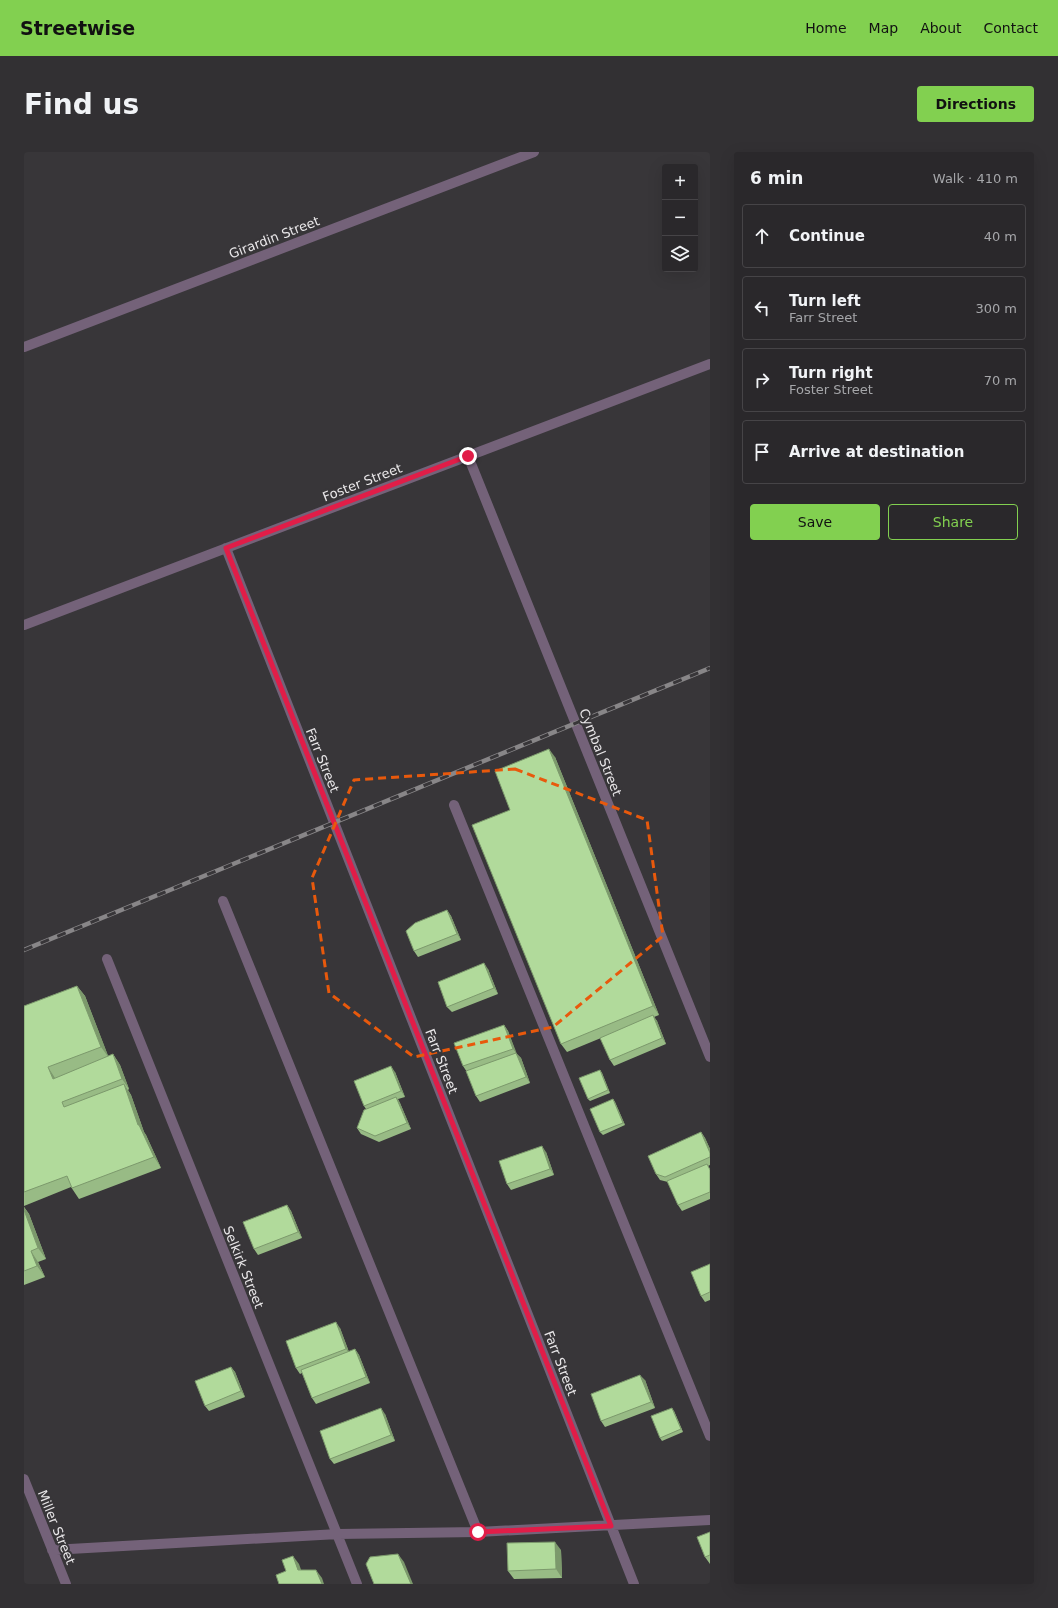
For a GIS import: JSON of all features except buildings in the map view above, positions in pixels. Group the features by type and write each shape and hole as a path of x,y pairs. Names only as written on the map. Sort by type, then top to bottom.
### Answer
{"street":[{"name":"Girardin Street","path":"24,347 534,152"},
{"name":"Foster Street","path":"24,625 710,364"},
{"name":"Cymbal Street","path":"468,456 710,1057"},
{"name":"Farr Street","path":"226,548 634,1584"},
{"path":"454,805 710,1436"},
{"path":"223,901 478,1532"},
{"name":"Selkirk Street","path":"107,959 357,1584"},
{"name":"Miller Street","path":"24,1479 66,1584"},
{"path":"52,1550 338,1534 478,1532 710,1520"}],"highlighted area":[{"path":"515,769 647,820 663,936 553,1027 414,1057 329,993 312,878 354,780"}],"railway":[{"path":"24,950 710,668"}],"route":[{"path":"468,456 226,548 611,1526 478,1532"}]}
